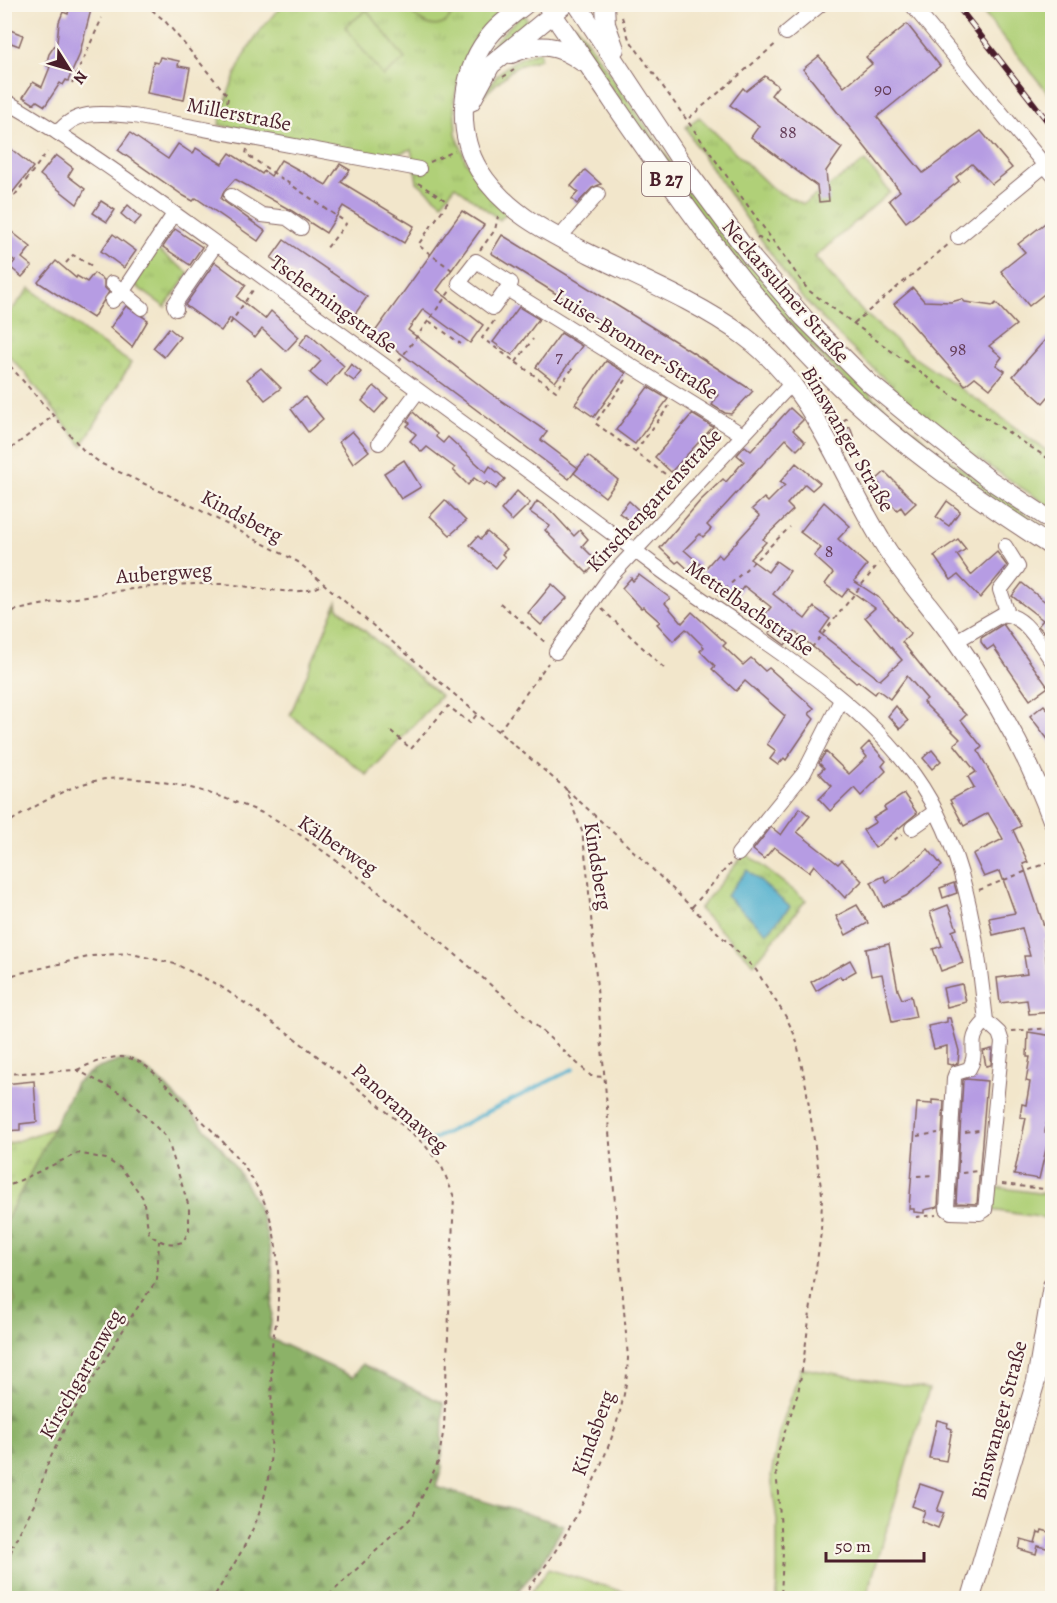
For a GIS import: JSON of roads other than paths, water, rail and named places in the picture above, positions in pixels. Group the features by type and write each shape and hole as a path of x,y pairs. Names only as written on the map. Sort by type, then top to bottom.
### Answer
{"main road":[{"path":"492,33 504,4"},
{"name":"Binswanger Straße","path":"526,4 492,33 471,66 466,84 466,136 477,168 505,201 537,227 725,322 765,353 792,383 824,434 889,552 956,640 1015,740 1053,820"},
{"name":"Neckarsulmer Straße","path":"577,4 686,169 753,259 804,318 868,382 907,414 990,480 1053,521"},
{"path":"605,5 606,24 611,41 634,88"},
{"path":"466,136 477,88 491,65 554,8"},
{"name":"Neckarsulmer Straße","path":"554,8 667,181 737,273 790,335 840,388 895,435 984,503 1053,547"},
{"path":"491,65 513,53 543,45 568,52 594,72"},
{"name":"Binswanger Straße","path":"971,1599 1036,1381 1053,1286"}],"street":[{"path":"786,33 821,4"},
{"path":"911,4 1049,169 958,237"},
{"name":"Tscherningstraße","path":"4,100 60,135 174,214 635,550"},
{"name":"Millerstraße","path":"60,135 70,120 102,113 134,116 418,169"},
{"path":"559,238 598,194"},
{"path":"231,196 262,215 287,218 301,228"},
{"path":"112,301 118,287 174,214"},
{"path":"176,309 174,305 216,244"},
{"name":"Luise-Bronner-Straße","path":"476,261 511,283 507,289 493,308 458,283 476,261"},
{"path":"118,287 142,308"},
{"name":"Luise-Bronner-Straße","path":"507,289 742,435"},
{"name":"Kirschengartenstraße","path":"556,652 592,600 635,550 792,383"},
{"path":"379,443 418,391"},
{"path":"1005,546 1018,567 1000,590 1008,614"},
{"name":"Mettelbachstraße","path":"635,550 841,700 893,749 914,774 936,811 952,845 968,895 977,940 986,1021"},
{"path":"956,640 1001,615 1008,614 1017,616 1053,661"},
{"path":"738,854 804,773 841,700"},
{"path":"912,828 936,811"},
{"path":"986,1021 999,1033 1002,1042 986,1210 980,1213 948,1211 947,1174 954,1078 956,1073 969,1069 972,1063 972,1038 986,1021"}],"water":[{"path":"747,870 790,907 767,933 726,896"}],"waterway":[{"path":"424,1144 573,1069"}],"railway":[{"path":"956,4 1052,127"}]}
